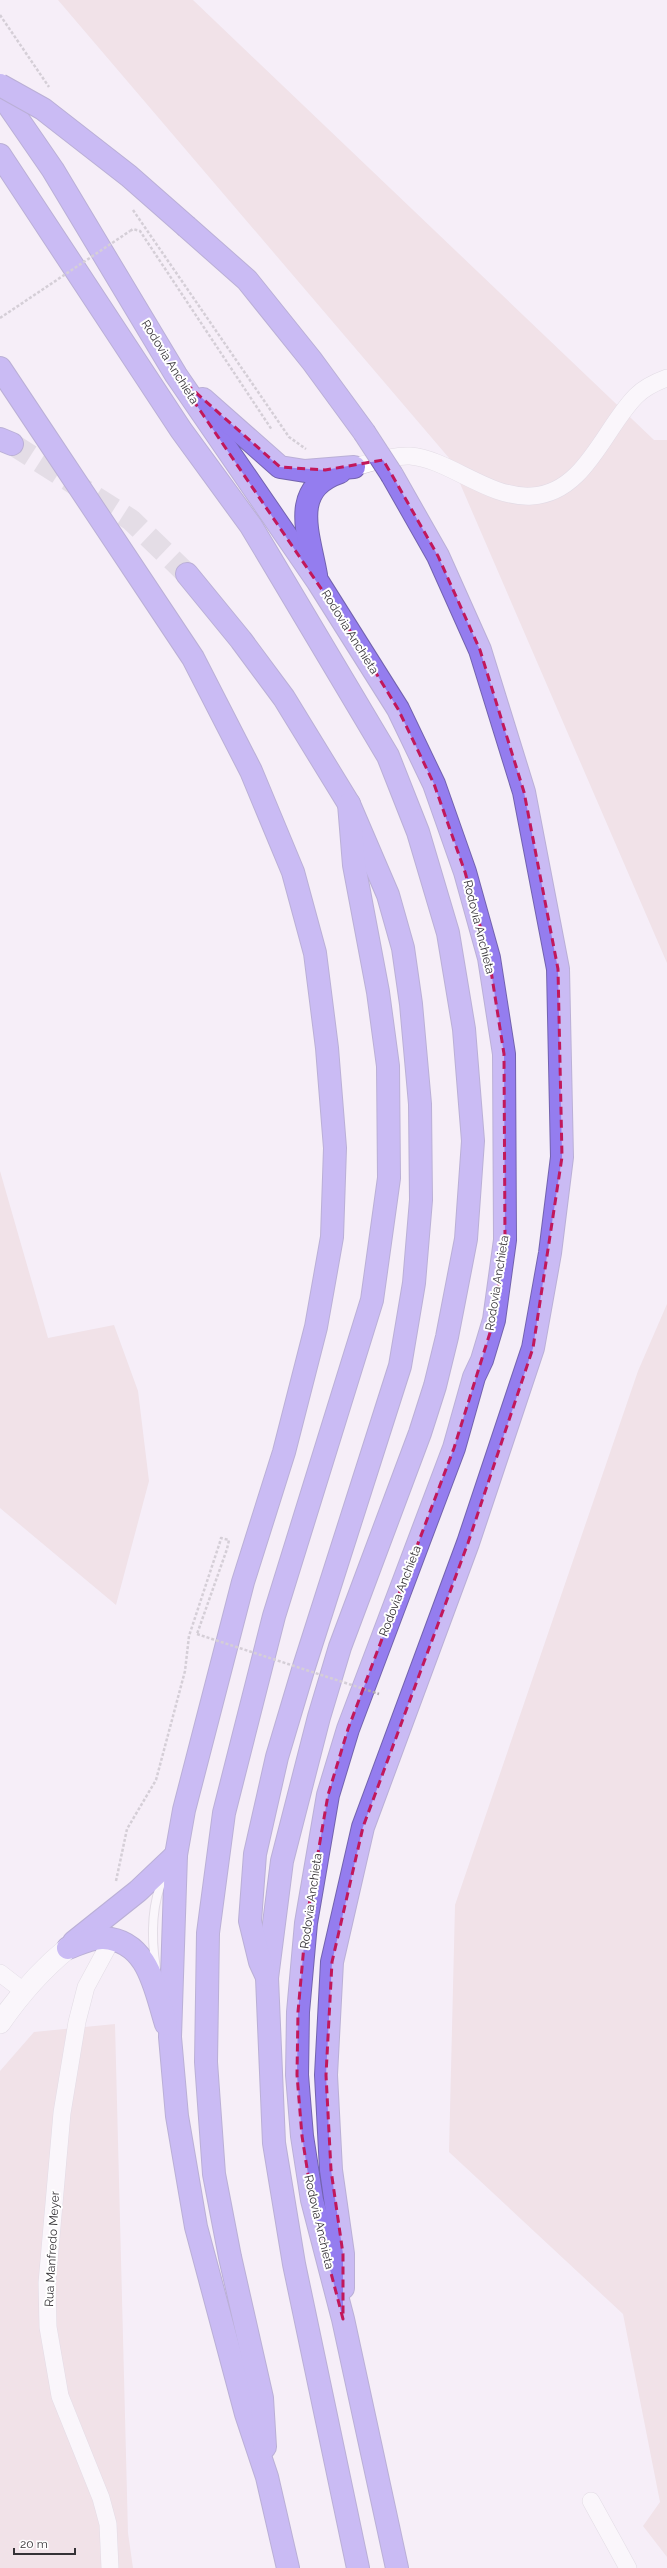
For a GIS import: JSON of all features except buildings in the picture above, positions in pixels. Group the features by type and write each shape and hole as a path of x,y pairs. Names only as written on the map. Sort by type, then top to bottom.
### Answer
{"highway":[{"path":"0,85 43,109 129,176 247,280 312,361 364,432 392,475 438,556 480,650 524,792 558,969 562,1157 550,1253 533,1348 468,1543 363,1827 332,1962 326,2075 331,2170 343,2254 343,2319"},
{"name":"Rodovia Anchieta","path":"0,94 53,170 176,375 318,582 398,709 434,784 465,872 490,958 504,1054 505,1240 494,1320 482,1360 474,1377 454,1448 348,1729 328,1795 306,1922 298,2012 297,2074 302,2136 312,2200 343,2319 397,2568"},
{"path":"0,155 181,430 251,526 388,756 418,832 448,933 464,1029 473,1141 466,1239 447,1337 435,1386 420,1433 340,1646 319,1717 282,1861 267,1978 274,2143 294,2264 358,2568"},
{"path":"0,368 193,658 251,771 293,872 315,953 327,1048 335,1148 332,1237 316,1327 284,1452 241,1590 194,1770 176,1855 170,2037 177,2116 196,2227 246,2414 267,2477 288,2568"},
{"path":"176,375 280,466 305,471 354,467"},
{"path":"318,582 306,518 306,506 310,493 325,477 354,467"},
{"path":"187,574 241,640 284,698 349,804 388,895 403,948 411,1004 420,1104 421,1200 414,1283 400,1366 303,1670 277,1757 255,1854 250,1921 260,1962 267,1978"},
{"path":"267,2477 262,2398 230,2257 214,2174 206,2062 208,1933 224,1813 274,1616 372,1300 389,1178 388,1066 378,992 354,865 349,804"},
{"path":"68,1948 109,1913 138,1891 176,1855"},
{"path":"68,1948 95,1939 112,1939 126,1944 145,1962 170,2037"}],"street":[{"path":"354,467 398,456 416,457 502,493 533,496 555,489 577,475 636,395 667,378"},
{"name":"Rua Manfredo Meyer","path":"110,2568 108,2524 101,2498 60,2396 48,2326 47,2283 62,2113 77,2022 86,1987 112,1939"},
{"path":"0,2023 22,1990 46,1966 68,1948"},
{"path":"0,1973 22,1990"},
{"path":"592,2501 628,2568"}],"path":[{"path":"0,15 54,94"},
{"path":"131,206 289,437 312,453"},
{"path":"0,318 130,231 134,229 140,231 274,432"},
{"path":"109,1913 127,1829 156,1780 185,1671 189,1636 221,1538 226,1538 229,1540 227,1549 197,1634 379,1694"}],"highlighted area":[{"path":"176,375 280,467 325,470 383,460 438,556 480,650 524,792 558,969 562,1157 533,1348 468,1543 363,1827 332,1962 326,2075 331,2170 343,2254 343,2319 312,2200 302,2136 297,2075 298,2012 306,1923 328,1795 348,1729 454,1448 494,1320 505,1240 504,1054 489,958 465,872 434,784 398,709 352,634"}],"shaded area":[{"path":"58,0 193,0 654,440 667,440 667,963 449,458"},
{"path":"0,1171 48,1338 114,1325 138,1391 149,1481 116,1605 0,1508"},
{"path":"667,1304 667,2557 643,2526 660,2502 623,2314 449,2152 455,1905 638,1371"},
{"path":"115,2024 128,2533 133,2568 0,2568 0,2071 34,2032"}],"tunnel":[{"path":"12,444 131,520 187,574"}]}
